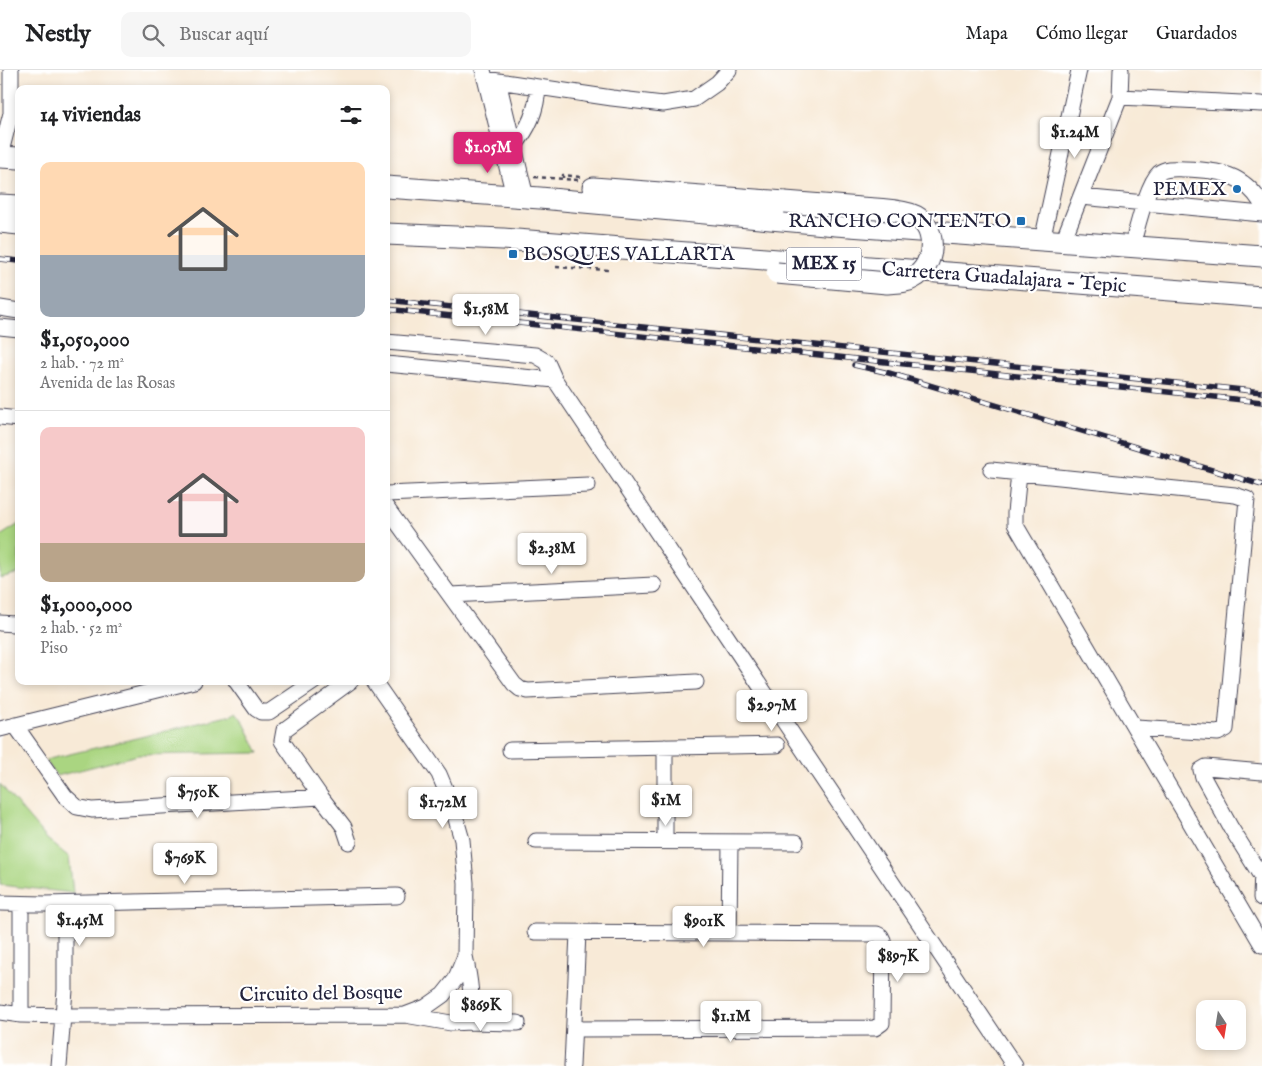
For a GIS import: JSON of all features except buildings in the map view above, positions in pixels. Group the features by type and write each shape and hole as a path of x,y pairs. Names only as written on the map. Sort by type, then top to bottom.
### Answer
{"highway":[{"path":"0,156 15,158"},
{"name":"Carretera Guadalajara - Tepic","path":"390,187 527,197 836,225 1262,256"},
{"path":"527,197 570,187 892,210 913,214 925,224 931,236 932,252 927,265 921,272 904,282 887,283 597,258 573,253 544,243"},
{"path":"0,205 15,206"},
{"path":"0,222 15,224"},
{"name":"Carretera Guadalajara - Tepic","path":"390,236 503,239 1262,297"}],"street":[{"path":"0,156 15,119 11,70"},
{"path":"488,76 538,86 663,104 694,99 717,83 729,70"},
{"path":"1042,241 1079,70"},
{"path":"1064,241 1120,97 1121,70"},
{"path":"488,76 514,146 527,197"},
{"path":"488,76 508,172 527,197"},
{"path":"514,146 523,136 529,124 538,86"},
{"path":"1120,97 1262,104"},
{"path":"1132,246 1144,203 1158,174 1167,169 1213,170 1237,178 1256,194 1262,204"},
{"path":"488,194 498,186 508,172"},
{"path":"1081,197 1262,214"},
{"path":"0,308 15,310"},
{"path":"1,327 15,327"},
{"path":"390,342 535,356 547,362 555,380 1014,1066"},
{"path":"390,364 555,380"},
{"path":"0,417 15,419"},
{"path":"991,470 1235,495 1246,499 1226,729 1218,733 1136,728"},
{"path":"1019,473 1015,513 1016,524 1262,945"},
{"path":"390,494 588,486"},
{"path":"390,512 514,684 520,689 528,691 696,682"},
{"path":"451,596 654,585"},
{"path":"0,623 15,624"},
{"path":"177,685 4,726 65,796 77,807 92,810 321,797"},
{"path":"239,685 256,709 262,712 269,712 309,685"},
{"path":"346,685 284,730 282,741 344,827 349,842"},
{"name":"Circuito del Bosque","path":"0,1012 21,1015 64,1016 405,1015 426,1007 443,995 455,980 465,956 466,883 462,840 452,805 439,774 377,685"},
{"path":"510,750 777,745"},
{"path":"664,747 665,842"},
{"path":"1261,898 1262,871 1231,828 1201,770 1206,767 1262,772"},
{"path":"536,841 796,842"},
{"path":"729,933 730,842"},
{"path":"0,903 21,905 396,896"},
{"path":"59,1066 64,1016 65,904"},
{"path":"21,905 21,1015"},
{"path":"535,932 877,934 883,940 882,1023 875,1028 575,1029"},
{"path":"572,1066 578,933"},
{"path":"465,956 472,990 470,1022"},
{"path":"405,1015 451,1023 518,1023"}],"path":[{"path":"556,267 610,270"}],"green space":[{"path":"15,527 15,574 0,578 0,536"},
{"path":"236,712 243,721 259,753 138,755 57,776 45,760 232,715"},
{"path":"0,784 47,839 69,857 73,893 0,885"}],"railway":[{"path":"0,259 15,261"},
{"path":"390,300 1262,392"},
{"path":"390,309 1262,402"},
{"path":"854,365 889,373 1262,485"}],"place":[{"name":"PEMEX","path":"1237,189"},
{"name":"RANCHO CONTENTO","path":"1021,221"},
{"name":"BOSQUES VALLARTA","path":"513,254"}]}
